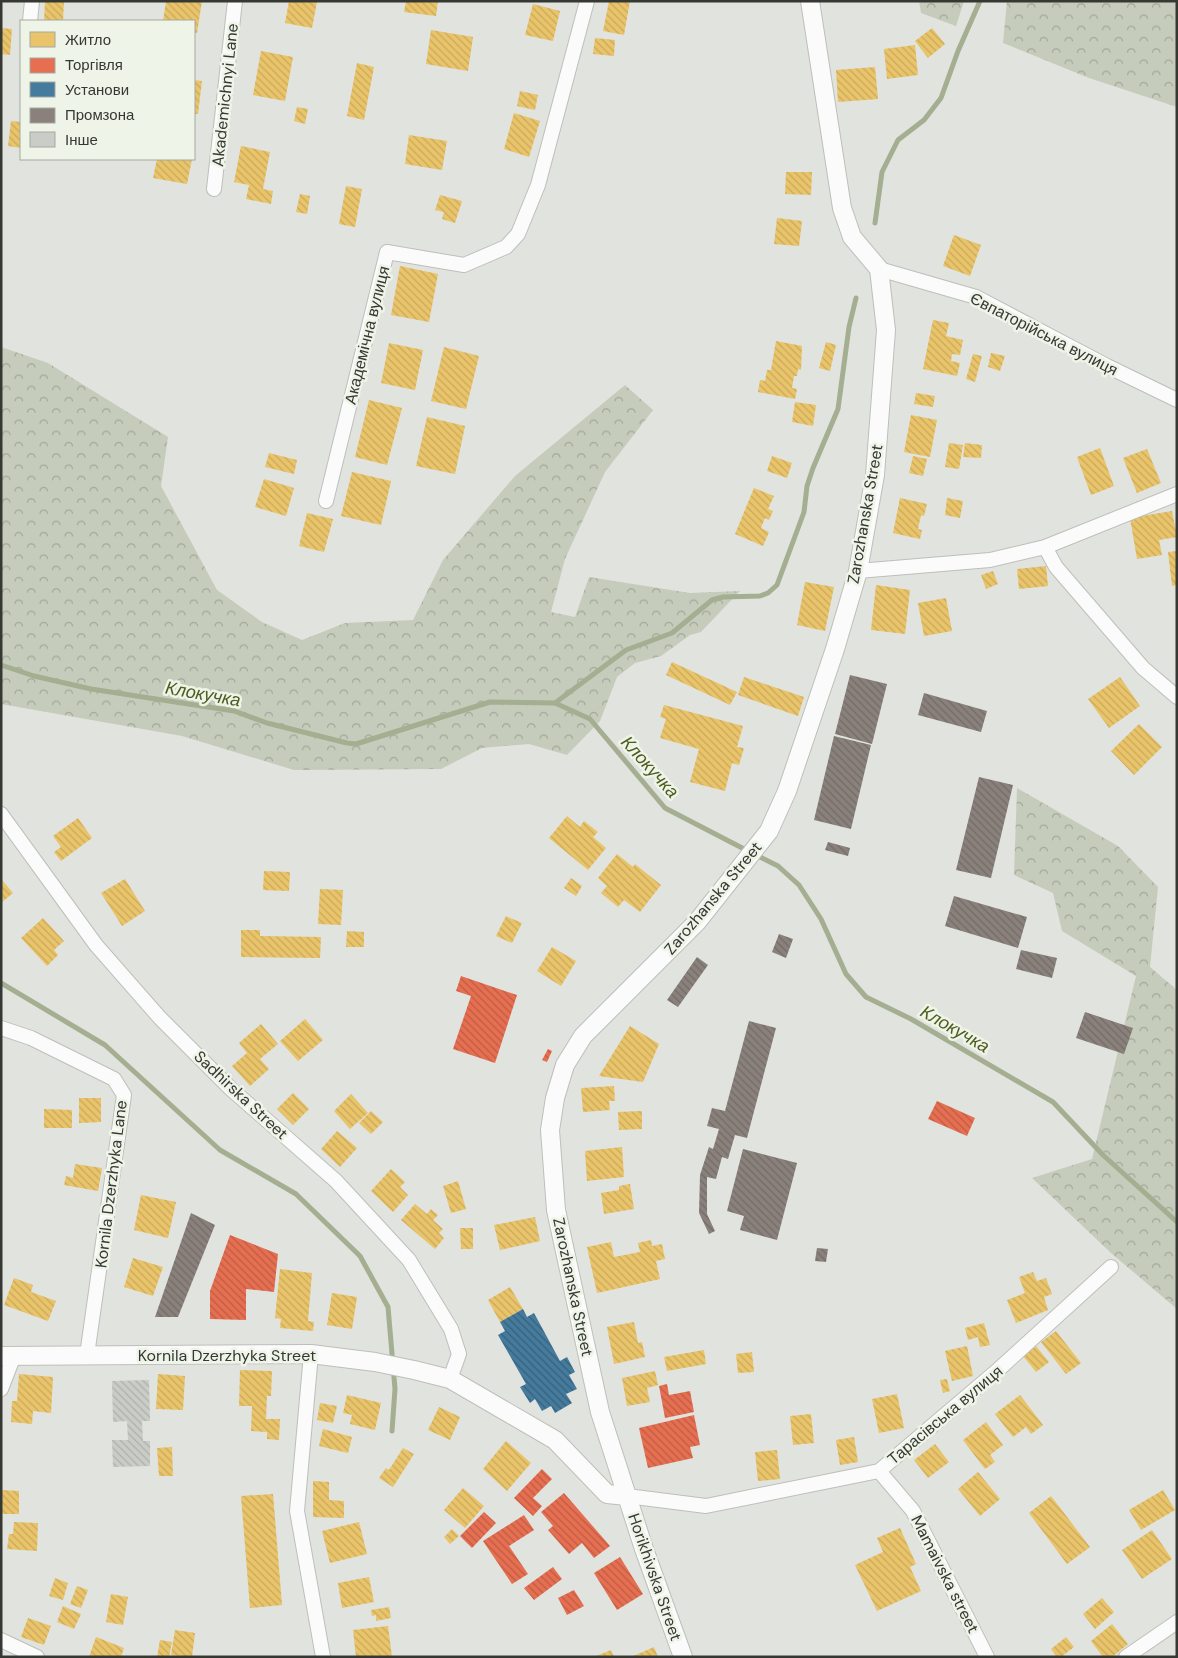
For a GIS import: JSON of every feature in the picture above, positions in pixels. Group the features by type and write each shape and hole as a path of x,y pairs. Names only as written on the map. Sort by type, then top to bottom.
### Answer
{"street":[{"path":"30,20 32,1"},
{"name":"Akademichnyi Lane","path":"214,189 235,1"},
{"name":"Академічна вулиця","path":"326,501 387,252 464,266 506,247 518,234 538,185 587,1"},
{"path":"810,1 842,208 852,237 880,269"},
{"name":"Євпаторійська вулиця","path":"880,269 976,296 1107,366 1177,400"},
{"name":"Zarozhanska Street","path":"600,1412 556,1210 550,1130 554,1098 565,1065 582,1036 697,922 737,874 769,831 788,791 858,572 875,475 886,330 880,269"},
{"path":"858,572 990,560 1045,546 1177,494"},
{"path":"1045,546 1056,567 1143,668 1177,697"},
{"name":"Sadhirska Street","path":"1,814 96,945 160,1018 231,1089 336,1181 409,1260 451,1329 459,1354 450,1379"},
{"name":"Kornila Dzerzhyka Lane","path":"1,1028 31,1038 114,1079 124,1095 87,1354"},
{"name":"Тарасівська вулиця","path":"627,1496 706,1506 879,1471 1000,1369 1111,1267"},
{"name":"Kornila Dzerzhyka Street","path":"7,1357 87,1354 311,1354 375,1362 450,1379"},
{"path":"311,1354 297,1511 323,1657"},
{"path":"1,1389 7,1357"},
{"name":"Horikhivska Street","path":"450,1379 555,1440 607,1494 627,1496"},
{"name":"Horikhivska Street","path":"600,1412 683,1657"},
{"name":"Mamaivska street","path":"879,1471 913,1511 987,1657"},
{"path":"1126,1657 1177,1622"},
{"path":"1,1640 37,1657"}],"green space":[{"path":"919,1 964,1 956,26 921,13"},
{"path":"1007,1 1177,1 1177,107 1089,78 1003,43"},
{"path":"1,347 48,363 168,437 161,486 217,590 262,622 302,640 345,623 413,620 443,560 515,476 625,385 653,410 605,472 565,559 551,612 575,617 589,577 690,593 740,591 701,632 690,635 661,656 635,663 617,677 600,721 567,755 529,744 482,748 441,769 294,770 182,736 1,704"},
{"path":"1017,788 1118,846 1158,887 1150,967 1177,990 1177,1309 1111,1253 1032,1178 1092,1159 1136,976 1062,931 1053,893 1014,875"}],"building: Житло":[{"path":"45,1 64,1 63,20 44,20"},
{"path":"166,1 202,1 197,33 195,33 195,20 163,20"},
{"path":"289,1 317,2 312,28 285,23"},
{"path":"406,1 438,1 436,16 404,12"},
{"path":"609,1 630,1 624,35 603,31"},
{"path":"533,4 560,11 553,41 525,35"},
{"path":"1,28 12,29 10,55 1,54"},
{"path":"932,28 945,44 928,58 915,41"},
{"path":"431,30 473,37 468,71 426,64"},
{"path":"595,38 615,40 614,56 593,54"},
{"path":"915,45 918,75 887,79 884,49"},
{"path":"261,51 293,57 285,101 253,95"},
{"path":"357,63 374,67 364,120 347,116"},
{"path":"875,67 878,99 838,102 836,70"},
{"path":"195,80 202,81 198,114 195,114"},
{"path":"520,91 538,95 535,110 517,106"},
{"path":"297,107 308,109 305,124 294,121"},
{"path":"514,113 540,121 529,157 504,149"},
{"path":"11,121 20,122 20,148 8,146"},
{"path":"409,135 447,141 442,170 405,164"},
{"path":"241,146 270,152 263,189 273,191 271,204 246,199 249,185 234,182"},
{"path":"157,160 192,160 187,184 153,178"},
{"path":"786,172 812,172 811,195 785,194"},
{"path":"346,186 362,189 355,227 339,224"},
{"path":"300,194 310,196 307,214 296,212"},
{"path":"440,195 462,201 455,223 442,219 444,212 435,210"},
{"path":"777,218 802,221 799,246 774,244"},
{"path":"954,235 981,245 970,276 943,266"},
{"path":"400,266 438,274 429,322 391,315"},
{"path":"933,320 949,323 946,336 963,340 960,355 952,354 951,361 960,363 957,376 923,369"},
{"path":"776,341 802,346 801,370 798,369 797,376 794,376 792,388 797,389 795,399 758,392 760,380 765,381 767,370 771,370"},
{"path":"826,342 836,345 830,371 819,368"},
{"path":"389,343 423,350 415,390 381,383"},
{"path":"444,347 479,356 466,409 431,401"},
{"path":"991,353 1005,356 1000,371 988,367"},
{"path":"973,354 982,356 975,382 966,379"},
{"path":"916,393 935,396 933,407 914,404"},
{"path":"369,400 402,408 387,465 355,457"},
{"path":"795,402 816,405 813,426 792,422"},
{"path":"911,415 937,420 930,457 904,452"},
{"path":"427,417 465,426 455,474 416,466"},
{"path":"949,443 963,445 959,469 945,467"},
{"path":"965,443 982,445 981,458 963,457"},
{"path":"1100,448 1114,486 1091,495 1077,457"},
{"path":"1147,449 1161,483 1137,493 1123,458"},
{"path":"269,453 297,460 294,474 265,467"},
{"path":"772,456 792,463 787,478 767,471"},
{"path":"913,456 927,459 923,476 909,473"},
{"path":"352,472 391,481 381,525 341,516"},
{"path":"264,479 294,488 286,516 255,507"},
{"path":"754,488 774,496 768,509 773,511 769,520 765,518 761,528 769,532 763,546 735,534"},
{"path":"900,498 927,504 924,516 921,515 918,529 922,530 920,539 893,533"},
{"path":"947,498 963,501 960,518 945,515"},
{"path":"1172,511 1177,537 1159,540 1162,555 1137,559 1130,518"},
{"path":"307,513 333,519 324,552 299,546"},
{"path":"1177,551 1177,585 1172,586 1168,552"},
{"path":"1046,566 1048,586 1019,589 1017,569"},
{"path":"993,571 998,584 986,589 981,575"},
{"path":"805,582 834,587 825,631 797,625"},
{"path":"876,585 910,590 905,634 871,630"},
{"path":"946,598 952,631 924,636 918,603"},
{"path":"672,662 737,692 730,705 666,675"},
{"path":"744,677 804,697 798,716 738,695"},
{"path":"1120,677 1140,706 1109,728 1088,699"},
{"path":"664,705 743,726 737,747 744,748 739,765 732,763 725,791 690,782 699,749 660,738 666,719 660,717"},
{"path":"1139,724 1162,747 1134,775 1111,751"},
{"path":"567,816 580,827 584,821 598,832 593,837 606,848 588,870 549,838"},
{"path":"78,818 92,838 61,861 54,852 61,847 53,836"},
{"path":"617,854 633,867 635,864 661,885 640,912 624,900 618,907 601,893 607,886 598,878"},
{"path":"264,871 290,872 289,891 263,890"},
{"path":"571,878 582,886 576,896 564,888"},
{"path":"1,879 13,893 1,903"},
{"path":"125,879 145,911 122,926 101,893"},
{"path":"320,889 343,890 341,925 318,924"},
{"path":"506,916 522,923 512,943 496,936"},
{"path":"43,918 64,941 54,950 58,955 47,966 21,938"},
{"path":"241,930 260,930 260,936 321,937 320,958 241,957"},
{"path":"347,931 364,932 364,947 346,947"},
{"path":"552,947 576,961 561,986 537,971"},
{"path":"305,1019 323,1040 298,1061 280,1041"},
{"path":"261,1024 278,1044 260,1059 269,1069 250,1086 232,1066 247,1053 239,1043"},
{"path":"630,1026 659,1044 643,1082 599,1076"},
{"path":"614,1086 615,1101 609,1101 610,1110 583,1112 581,1088"},
{"path":"293,1093 309,1109 293,1125 277,1109"},
{"path":"351,1094 368,1113 350,1129 334,1111"},
{"path":"79,1098 101,1098 101,1122 79,1123"},
{"path":"44,1109 72,1110 72,1128 44,1128"},
{"path":"371,1111 383,1122 371,1134 359,1123"},
{"path":"642,1111 642,1129 619,1130 618,1112"},
{"path":"337,1131 357,1148 340,1167 321,1149"},
{"path":"622,1147 624,1177 587,1181 585,1151"},
{"path":"75,1164 102,1168 98,1191 64,1185 66,1176 73,1178"},
{"path":"391,1169 405,1182 400,1187 408,1195 393,1212 371,1191"},
{"path":"458,1181 466,1209 451,1213 443,1186"},
{"path":"630,1184 634,1209 604,1214 601,1193 619,1190 619,1186"},
{"path":"141,1195 176,1202 168,1238 134,1230"},
{"path":"415,1204 427,1214 431,1209 438,1215 433,1220 443,1229 439,1233 444,1238 435,1249 401,1220"},
{"path":"535,1217 540,1241 500,1250 494,1225"},
{"path":"460,1228 473,1228 473,1249 461,1249"},
{"path":"651,1240 652,1246 662,1244 665,1259 656,1261 660,1279 597,1293 587,1247 611,1242 614,1257 640,1252 638,1243"},
{"path":"133,1258 163,1267 153,1296 124,1287"},
{"path":"280,1269 312,1273 308,1321 314,1322 313,1331 280,1328 281,1319 275,1318"},
{"path":"1033,1272 1037,1281 1046,1278 1052,1294 1044,1297 1048,1310 1016,1323 1007,1300 1025,1293 1019,1277"},
{"path":"14,1278 33,1285 31,1292 56,1301 48,1321 4,1305"},
{"path":"510,1287 523,1309 500,1322 488,1300"},
{"path":"332,1293 357,1297 352,1329 327,1325"},
{"path":"634,1322 638,1343 642,1342 645,1357 614,1364 607,1327"},
{"path":"984,1323 990,1345 980,1347 978,1337 968,1340 965,1328"},
{"path":"1056,1331 1081,1363 1066,1374 1041,1342"},
{"path":"967,1346 973,1376 952,1381 945,1351"},
{"path":"1036,1346 1049,1362 1036,1372 1023,1356"},
{"path":"704,1350 706,1364 667,1371 664,1357"},
{"path":"752,1352 754,1372 738,1373 736,1354"},
{"path":"240,1370 272,1371 271,1396 267,1396 266,1419 280,1419 279,1440 267,1439 267,1432 251,1431 252,1406 239,1406"},
{"path":"655,1371 658,1385 647,1388 650,1402 627,1406 622,1378"},
{"path":"19,1374 53,1377 51,1413 33,1411 32,1424 11,1422 12,1401 17,1401"},
{"path":"158,1374 185,1376 183,1410 156,1409"},
{"path":"947,1379 950,1391 943,1393 940,1380"},
{"path":"897,1394 904,1428 879,1433 872,1399"},
{"path":"347,1395 381,1403 375,1430 350,1424 352,1415 343,1413"},
{"path":"1020,1395 1043,1425 1031,1434 1026,1427 1013,1437 995,1414"},
{"path":"320,1403 337,1406 333,1423 317,1420"},
{"path":"439,1407 460,1417 450,1440 428,1430"},
{"path":"811,1414 814,1443 793,1445 790,1416"},
{"path":"986,1422 1003,1445 990,1455 995,1462 985,1469 963,1440"},
{"path":"323,1429 352,1437 348,1453 319,1446"},
{"path":"854,1437 858,1462 840,1465 836,1440"},
{"path":"506,1441 531,1463 507,1491 483,1469"},
{"path":"935,1444 949,1462 928,1478 914,1460"},
{"path":"172,1447 173,1476 159,1476 157,1448"},
{"path":"403,1448 414,1454 393,1487 379,1478 386,1468 389,1470"},
{"path":"777,1450 780,1479 758,1481 755,1452"},
{"path":"978,1472 1000,1499 980,1516 958,1489"},
{"path":"313,1481 329,1482 329,1500 344,1501 344,1518 313,1517"},
{"path":"463,1488 484,1506 465,1528 444,1510"},
{"path":"1,1490 19,1491 19,1514 1,1514"},
{"path":"1163,1490 1175,1510 1141,1530 1129,1510"},
{"path":"273,1494 282,1605 250,1608 241,1496"},
{"path":"1051,1496 1090,1547 1067,1564 1029,1513"},
{"path":"14,1522 38,1523 37,1551 7,1549 9,1534 13,1534"},
{"path":"359,1522 367,1554 330,1563 322,1531"},
{"path":"900,1528 916,1564 910,1567 921,1591 877,1611 855,1565 883,1552 877,1538"},
{"path":"452,1529 459,1536 450,1544 444,1537"},
{"path":"1152,1530 1172,1559 1142,1579 1122,1550"},
{"path":"369,1577 374,1602 342,1608 338,1583"},
{"path":"55,1578 68,1583 63,1600 49,1596"},
{"path":"77,1586 88,1590 81,1608 70,1604"},
{"path":"111,1594 128,1597 123,1625 106,1622"},
{"path":"1102,1598 1114,1612 1095,1629 1083,1614"},
{"path":"63,1606 81,1614 74,1629 57,1622"},
{"path":"389,1607 391,1618 376,1621 376,1615 372,1616 371,1610"},
{"path":"28,1618 51,1626 44,1645 21,1637"},
{"path":"1112,1624 1128,1644 1112,1657 1103,1657 1091,1641"},
{"path":"388,1626 392,1657 356,1657 353,1630"},
{"path":"175,1630 195,1633 192,1657 171,1655"},
{"path":"96,1637 124,1648 121,1657 89,1657"},
{"path":"1066,1637 1074,1647 1061,1657 1057,1657 1051,1649"},
{"path":"160,1640 172,1642 169,1657 157,1657"},
{"path":"654,1647 658,1657 631,1657"},
{"path":"611,1650 614,1657 594,1657"}],"building: Торгівля":[{"path":"461,976 517,995 495,1063 453,1049 471,996 456,991"},
{"path":"548,1049 552,1051 547,1062 542,1060"},
{"path":"937,1101 975,1118 967,1136 928,1119"},
{"path":"230,1235 278,1254 274,1292 246,1289 246,1320 210,1319 210,1291"},
{"path":"667,1384 669,1395 690,1391 694,1412 665,1418 659,1386"},
{"path":"694,1415 700,1445 690,1447 693,1458 648,1468 639,1428"},
{"path":"542,1469 552,1479 533,1498 542,1506 533,1516 514,1498"},
{"path":"564,1493 610,1546 594,1558 582,1543 569,1554 548,1530 553,1526 541,1512"},
{"path":"484,1512 496,1523 472,1548 460,1536"},
{"path":"524,1515 534,1530 509,1546 528,1574 512,1584 483,1541"},
{"path":"620,1557 643,1594 617,1610 594,1573"},
{"path":"553,1567 562,1579 534,1600 524,1588"},
{"path":"574,1590 584,1606 567,1615 558,1598"}],"building: Установи":[{"path":"523,1309 527,1317 534,1313 560,1361 567,1357 575,1372 569,1375 577,1389 566,1394 572,1403 555,1413 551,1406 542,1411 535,1399 530,1403 520,1387 526,1384 498,1335 505,1331 500,1322"}],"building: Промзона":[{"path":"850,675 887,684 872,744 835,734"},
{"path":"924,693 987,711 981,732 918,715"},
{"path":"834,736 871,745 851,829 814,820"},
{"path":"979,777 1013,785 991,878 956,870"},
{"path":"828,842 850,848 848,856 825,850"},
{"path":"954,896 1027,917 1018,948 945,926"},
{"path":"779,934 793,939 786,958 772,952"},
{"path":"1021,950 1057,958 1052,978 1016,969"},
{"path":"697,957 708,965 678,1007 667,1000"},
{"path":"1085,1012 1133,1028 1124,1054 1076,1038"},
{"path":"749,1021 776,1028 747,1138 735,1135 728,1159 722,1157 716,1179 707,1177 707,1214 715,1231 709,1234 699,1213 700,1175 709,1147 713,1149 719,1129 707,1126 712,1108 725,1111"},
{"path":"743,1149 797,1163 777,1240 740,1230 744,1216 727,1211"},
{"path":"191,1213 215,1225 178,1317 155,1317"},
{"path":"817,1248 828,1249 826,1262 815,1261"}],"building: Інше":[{"path":"149,1380 150,1421 142,1421 143,1441 150,1441 150,1466 113,1467 112,1440 128,1440 127,1421 113,1422 112,1381"}],"waterway":[{"path":"875,223 882,172 898,140 924,120 941,98 958,51 980,1"},
{"path":"555,703 626,650 672,633 712,600 723,597 760,596 768,593 777,585 804,512 807,486 813,468 838,409 849,327 856,298"},
{"name":"Клокучка","path":"1,665 34,676 91,689 234,711 267,723 356,744 490,702 555,703 590,719 665,808 748,851"},
{"name":"Клокучка","path":"756,855 778,866 799,885 821,919 846,974 866,997 911,1019 1053,1102 1103,1155 1177,1222"},
{"path":"1,983 105,1045 220,1150 296,1194 360,1256 388,1307 395,1389 392,1431"}]}
